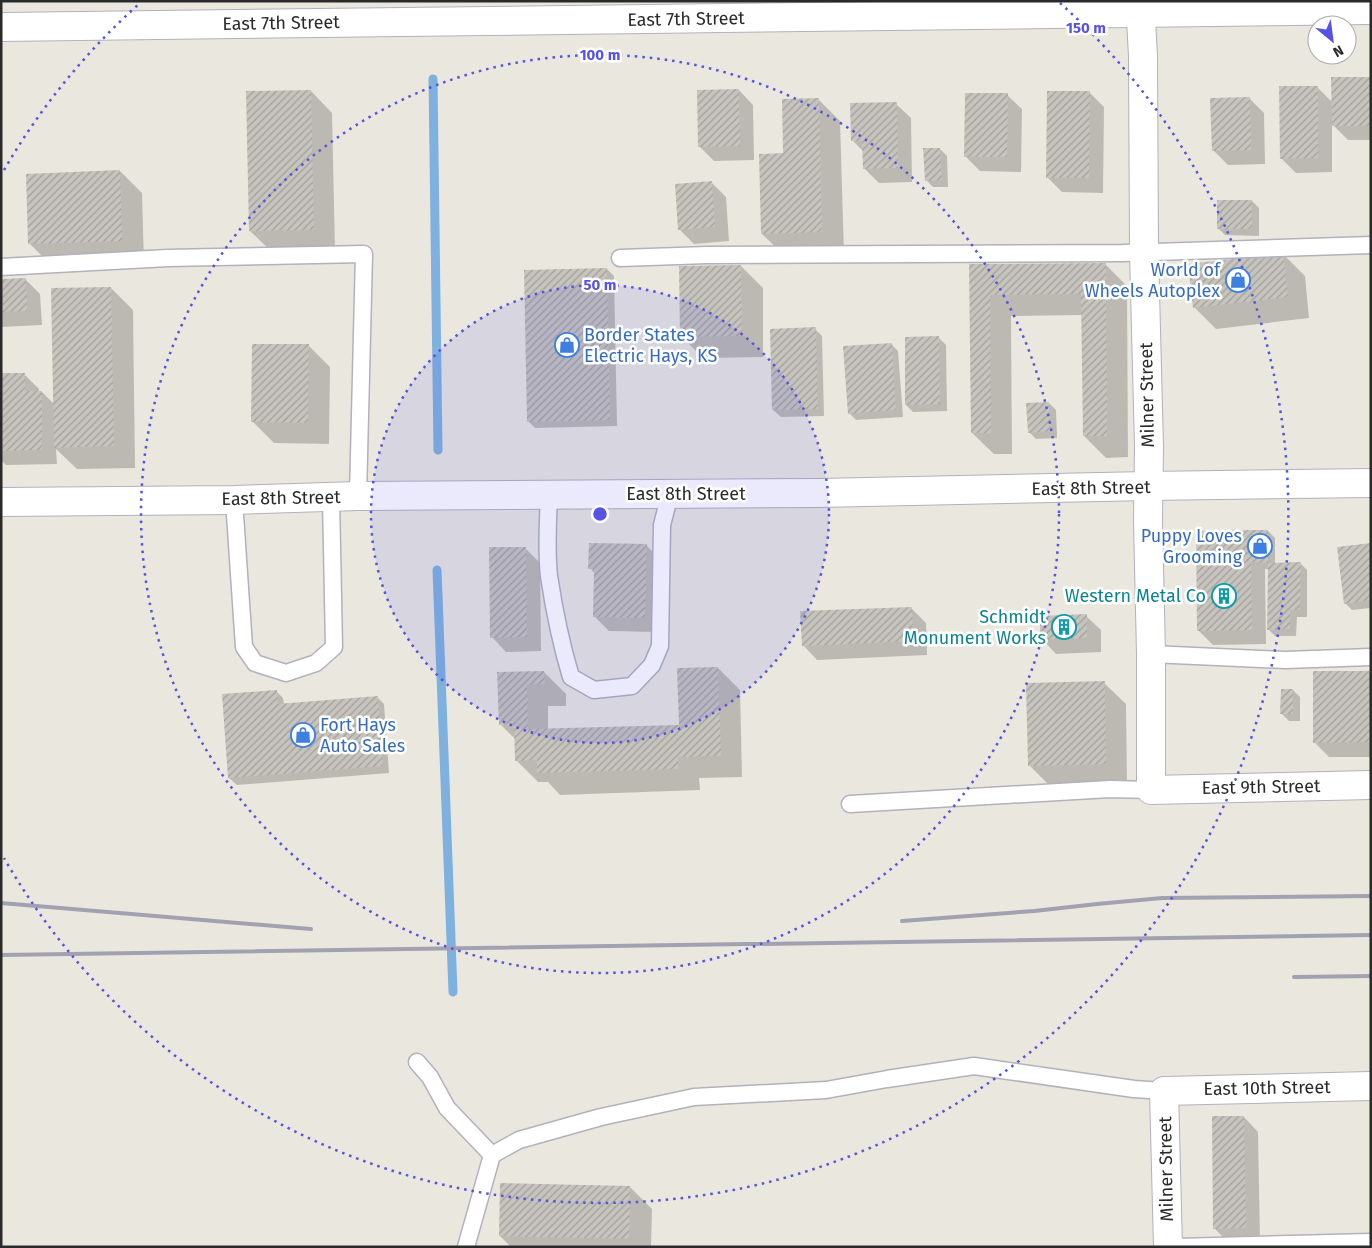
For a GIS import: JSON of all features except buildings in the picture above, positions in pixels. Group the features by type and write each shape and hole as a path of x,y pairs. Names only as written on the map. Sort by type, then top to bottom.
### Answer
{"street":[{"name":"East 7th Street","path":"1,27 1140,7 1371,10"},
{"name":"Milner Street","path":"1140,7 1143,56 1151,790"},
{"name":"East 8th Street","path":"1,502 1371,483"},
{"name":"East 9th Street","path":"1151,790 1371,785"},
{"name":"East 10th Street","path":"1164,1091 1371,1086"},
{"name":"Milner Street","path":"1164,1091 1168,1247"}],"lane":[{"path":"620,258 707,255 1144,252 1371,245"},
{"path":"1,267 168,258 364,254 358,496"},
{"path":"549,495 549,575 563,650 571,677 594,690 632,686 652,665 660,646 662,525 670,494"},
{"path":"234,500 244,647 255,663 286,673 316,663 334,648 331,498"},
{"path":"1151,654 1285,660 1371,657"},
{"path":"850,804 1110,789 1151,790"},
{"path":"417,1062 430,1077 448,1108 492,1156"},
{"path":"466,1247 492,1156 519,1140 601,1116 694,1097 826,1090 974,1066 1134,1090 1164,1091"},
{"path":"1176,1247 1371,1242"}],"waterway":[{"path":"433,79 438,450"},
{"path":"437,570 453,992"}],"railway":[{"path":"902,921 1034,911 1162,898 1371,896"},
{"path":"1,903 311,929"},
{"path":"1,955 1371,935"},
{"path":"1294,977 1371,976"}],"place":[{"name":"World of Wheels Autoplex","path":"1238,280"},
{"name":"Border States Electric Hays, KS","path":"567,345"},
{"name":"Puppy Loves Grooming","path":"1260,546"},
{"name":"Western Metal Co","path":"1224,596"},
{"name":"Schmidt Monument Works","path":"1064,627"},
{"name":"Fort Hays Auto Sales","path":"303,735"}]}
